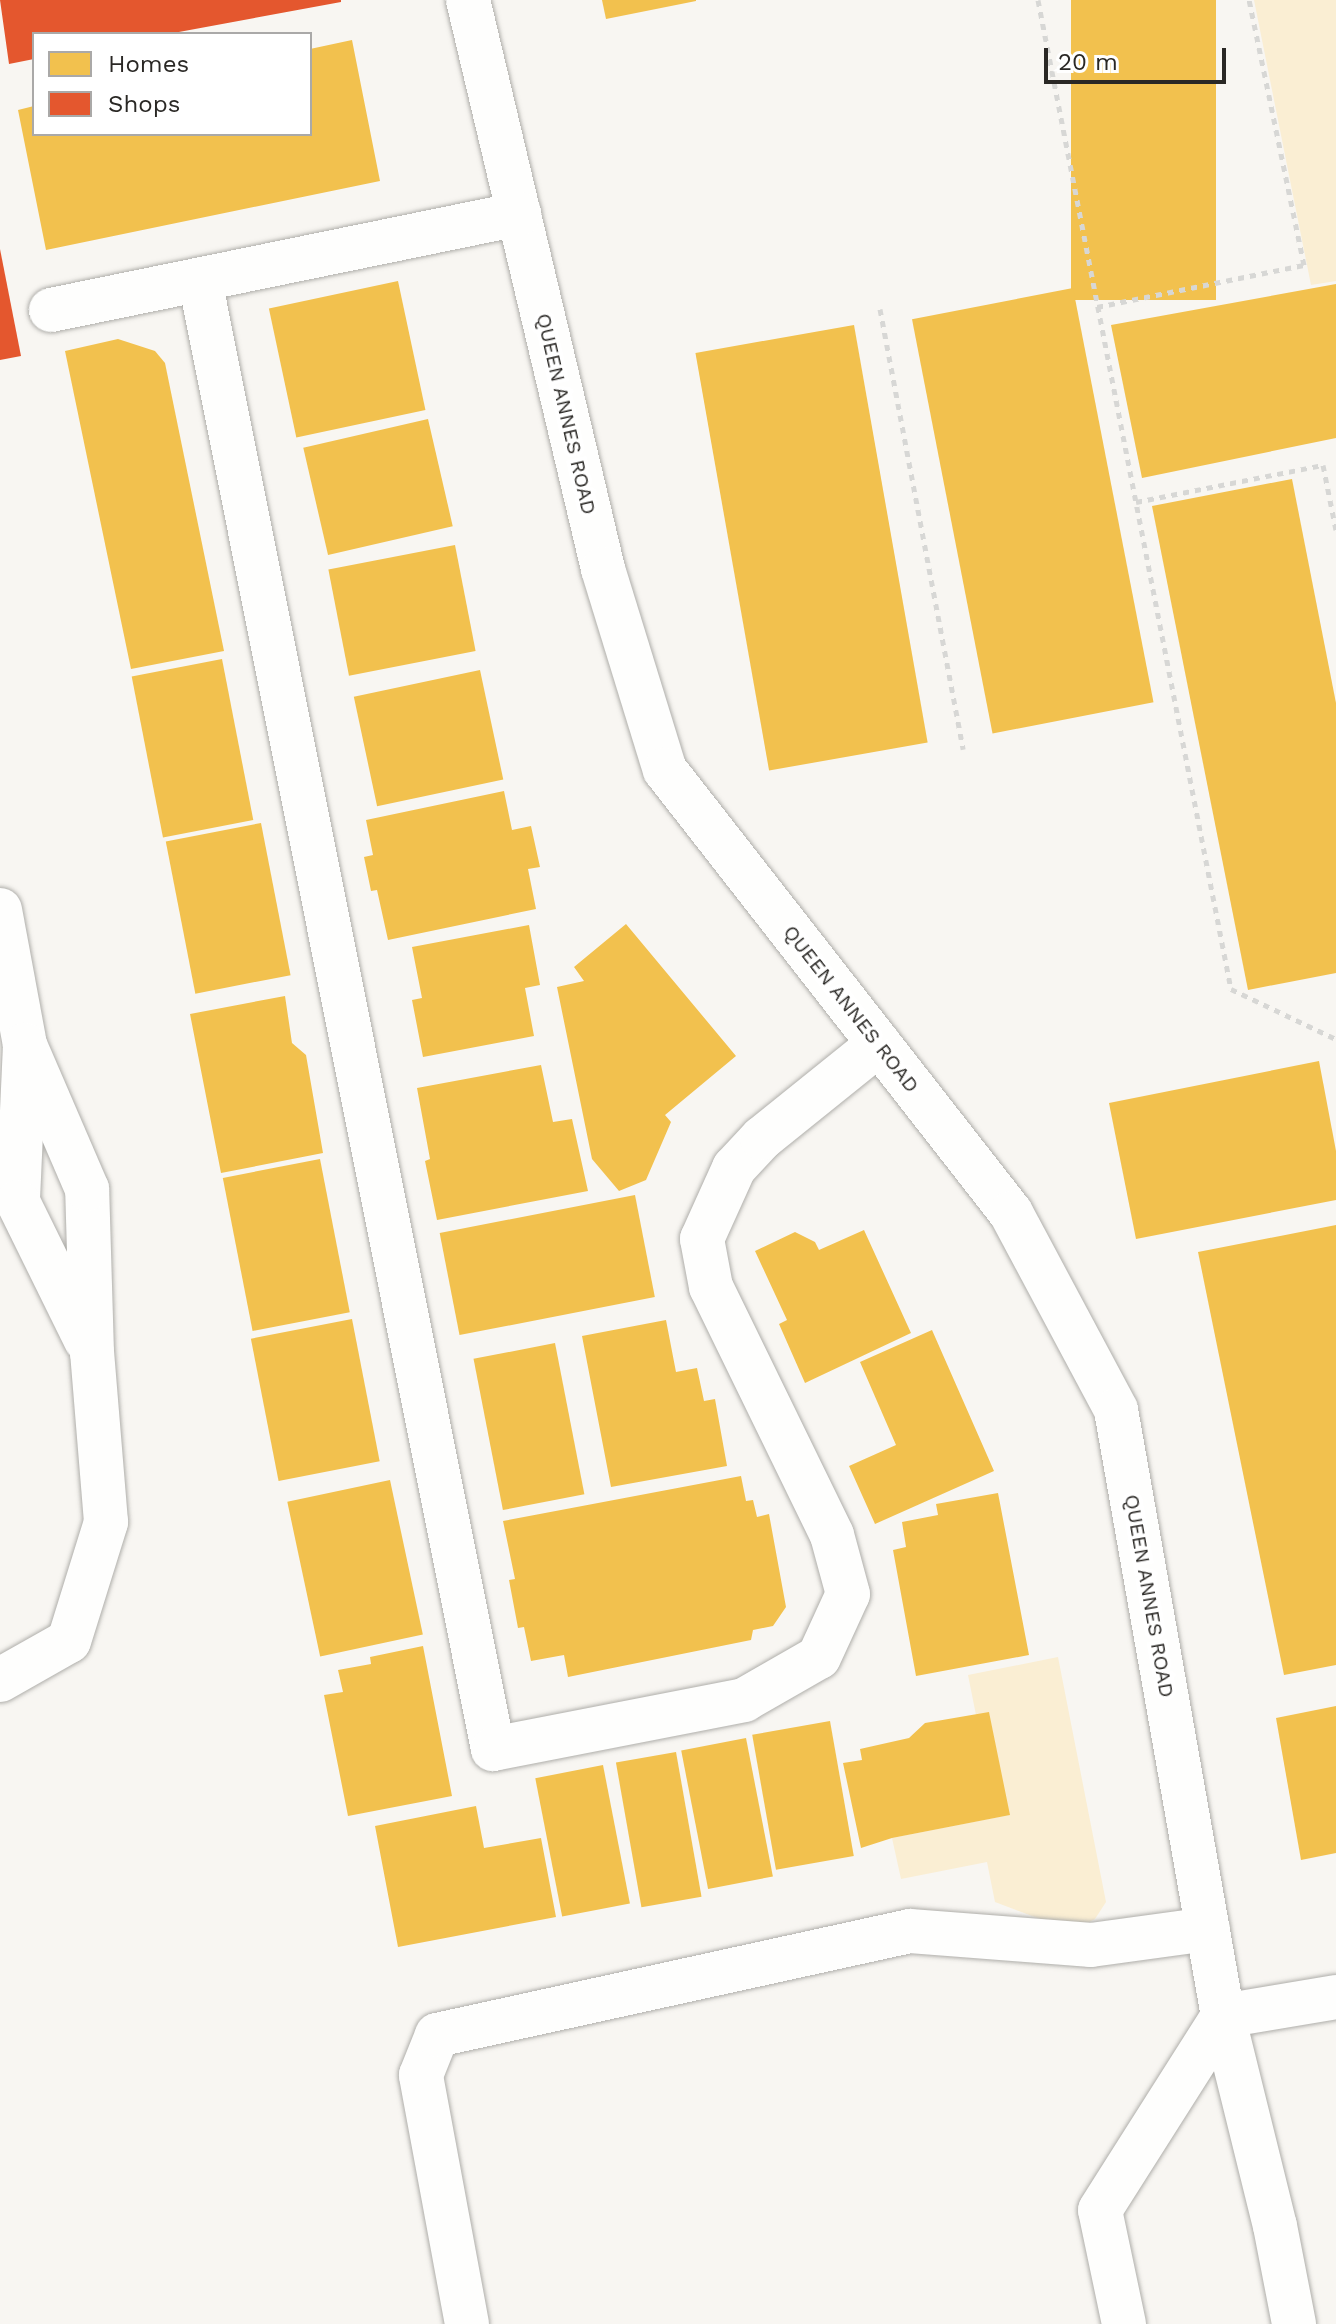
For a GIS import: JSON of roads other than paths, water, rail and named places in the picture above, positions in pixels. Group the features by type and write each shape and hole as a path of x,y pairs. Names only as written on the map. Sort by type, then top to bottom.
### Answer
{"street":[{"name":"QUEEN ANNES ROAD","path":"468,0 603,569 665,770 1011,1213 1116,1410 1223,2016 1275,2226 1294,2324"},
{"path":"51,310 519,214"},
{"path":"200,280 493,1749 744,1700 819,1657 848,1594 832,1535 711,1287 702,1239 734,1168 762,1138 879,1044"},
{"path":"0,910 25,1045 87,1189 92,1353 106,1522 69,1641 0,1680"},
{"path":"25,1045 18,1202 92,1353"},
{"path":"467,2324 421,2075 437,2035 910,1931 1091,1945 1208,1929"},
{"path":"1124,2324 1100,2210 1223,2016 1336,1997"}]}
